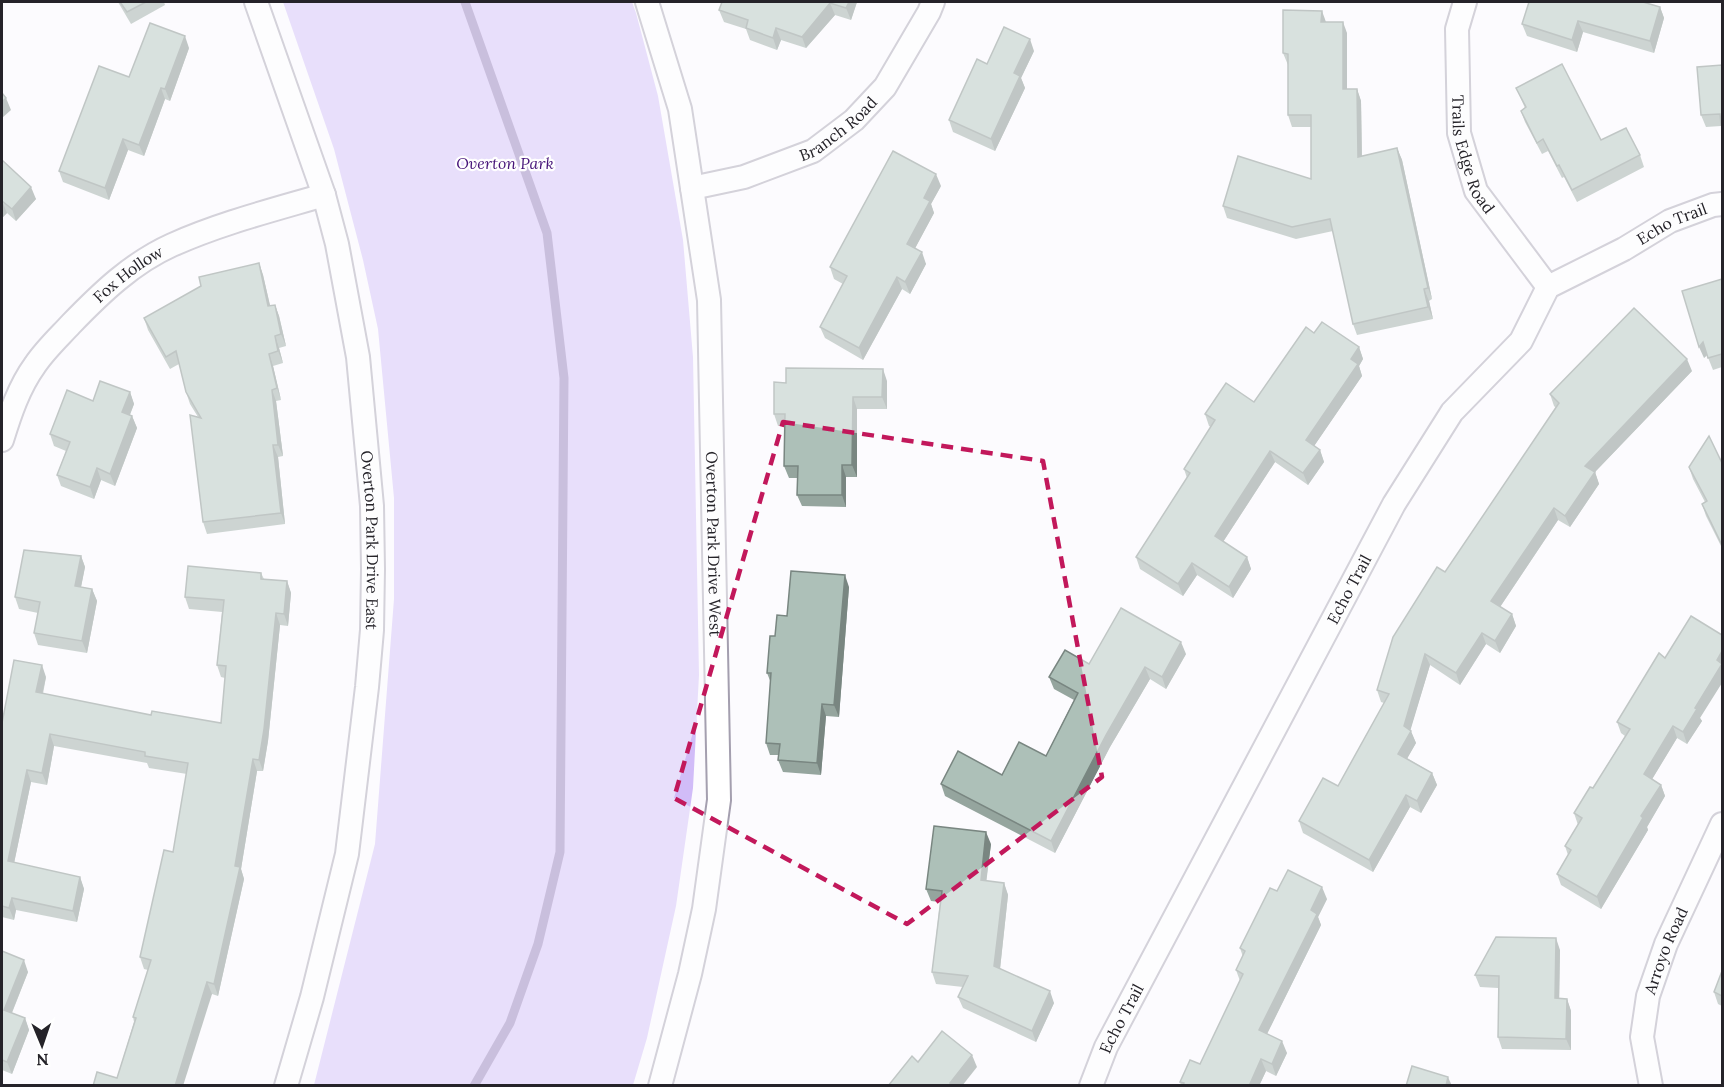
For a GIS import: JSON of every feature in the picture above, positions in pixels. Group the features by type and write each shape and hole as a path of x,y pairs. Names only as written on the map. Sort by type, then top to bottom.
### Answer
{"street":[{"name":"Overton Park Drive East","path":"256,2 324,195 346,291 357,357 372,506 372,630 364,721 347,854 312,997 286,1086"},
{"name":"Overton Park Drive West","path":"647,2 680,109 709,300 719,800 704,909 690,974 660,1086"},
{"name":"Branch Road","path":"693,188 744,177 813,151 855,120 885,87 933,2"},
{"name":"Trails Edge Road","path":"1465,2 1457,29 1459,133 1473,182 1476,191 1548,287"},
{"name":"Fox Hollow","path":"2,440 20,392 35,365 59,336 108,286 137,265 170,246 241,219 324,195"},
{"name":"Echo Trail","path":"1091,1086 1106,1047 1394,504 1452,412 1521,341 1548,287 1624,249 1670,220 1722,204"},
{"name":"Arroyo Road","path":"1651,1086 1642,1036 1648,996 1666,944 1722,824"}],"highlighted area":[{"path":"783,422 1043,461 1102,777 907,924 674,798"}],"green space":[{"name":"Overton Park","path":"283,2 632,2 636,13 658,96 683,240 693,357 699,675 693,788 676,906 647,1038 633,1085 314,1085 375,844 394,599 394,498 378,329 363,260 334,149"}],"building":[{"path":"120,2 146,2 127,12"},
{"path":"722,2 849,2 846,8 830,3 802,37 776,28 773,38 746,28 748,20 719,10"},
{"path":"1529,2 1643,2 1660,7 1650,41 1578,21 1572,40 1522,24"},
{"path":"1283,10 1322,11 1321,22 1343,22 1343,89 1357,89 1358,157 1397,148 1428,288 1424,289 1428,307 1353,324 1330,219 1292,227 1223,206 1238,156 1311,179 1311,115 1288,115 1288,54 1283,53"},
{"path":"150,23 185,36 165,89 161,88 139,145 123,139 105,188 59,171 99,66 129,77"},
{"path":"1004,27 1030,39 1014,73 1020,76 991,139 949,120 977,59 987,64"},
{"path":"1562,64 1601,140 1626,128 1640,155 1572,190 1543,139 1537,143 1521,111 1526,107 1516,88"},
{"path":"1722,65 1721,125 1720,114 1701,115 1697,67"},
{"path":"893,151 936,174 924,198 930,201 907,244 922,252 905,282 897,277 859,348 820,327 847,276 830,267"},
{"path":"2,160 31,187 12,209 2,201"},
{"path":"259,263 268,306 275,305 281,334 275,336 278,351 269,354 277,388 272,390 278,445 273,445 281,513 203,522 190,415 201,418 186,392 176,351 166,357 144,318 201,286 199,277"},
{"path":"1722,279 1722,354 1708,358 1703,342 1699,347 1682,291"},
{"path":"1634,308 1687,359 1585,466 1595,472 1565,516 1554,508 1491,601 1512,614 1495,641 1482,633 1456,673 1425,654 1404,726 1411,731 1398,754 1432,773 1417,801 1406,795 1369,860 1299,821 1323,778 1338,786 1389,694 1377,690 1393,637 1437,567 1445,572 1559,403 1550,394"},
{"path":"1322,322 1359,347 1351,359 1358,364 1306,440 1320,450 1303,473 1270,451 1215,536 1247,557 1229,587 1192,563 1178,584 1136,557 1190,473 1184,469 1215,420 1205,414 1226,383 1254,402 1306,327 1314,333"},
{"path":"786,368 883,369 882,397 853,397 852,465 842,465 842,495 797,495 798,466 784,466 785,414 774,414 774,382 786,383"},
{"path":"100,381 130,392 122,412 132,416 110,474 97,468 90,487 57,475 70,442 50,434 67,390 93,401"},
{"path":"1709,436 1722,463 1722,545 1702,504 1707,501 1689,467"},
{"path":"24,550 81,556 75,586 92,589 82,641 34,633 40,602 15,597"},
{"path":"188,566 261,573 261,579 287,581 284,614 276,613 259,760 253,759 235,866 240,867 214,984 207,982 175,1086 93,1086 97,1072 117,1078 136,1018 133,1017 151,960 140,957 164,850 173,852 188,763 145,756 145,752 50,734 42,773 27,770 8,861 80,877 73,911 12,898 9,908 2,906 2,723 14,660 42,665 36,692 151,715 152,711 221,723 226,666 217,665 224,600 185,597"},
{"path":"791,571 845,575 834,705 822,704 817,763 778,760 780,744 766,743 771,673 767,673 770,636 775,636 777,615 787,616"},
{"path":"1121,608 1181,642 1162,677 1145,667 1106,735 1051,841 941,784 958,751 1002,775 1019,742 1046,756 1078,693 1049,677 1065,650 1089,664"},
{"path":"1691,616 1722,635 1722,651 1717,660 1722,664 1683,732 1673,726 1644,774 1661,785 1641,816 1643,818 1597,897 1557,874 1571,850 1565,846 1582,818 1574,813 1590,787 1593,788 1630,729 1617,722 1659,653 1665,658"},
{"path":"934,826 986,832 981,880 1004,883 994,966 1050,991 1032,1031 958,997 968,976 932,972 942,891 926,889"},
{"path":"1288,870 1322,887 1311,910 1317,914 1259,1030 1282,1041 1272,1064 1261,1059 1249,1086 1183,1086 1184,1083 1180,1082 1190,1060 1200,1064 1243,974 1236,970 1245,951 1240,948 1270,888 1277,891"},
{"path":"1496,937 1556,938 1555,998 1567,999 1566,1039 1498,1037 1499,976 1475,975"},
{"path":"2,951 24,960 4,1010 25,1018 7,1062 2,1060"},
{"path":"1722,971 1722,996 1714,992"},
{"path":"942,1031 972,1055 950,1083 952,1086 888,1086 912,1056 918,1062"},
{"path":"1412,1066 1448,1077 1446,1086 1406,1086"}],"waterway":[{"path":"465,2 547,233 564,378 560,852 538,944 510,1023 474,1086"}]}
